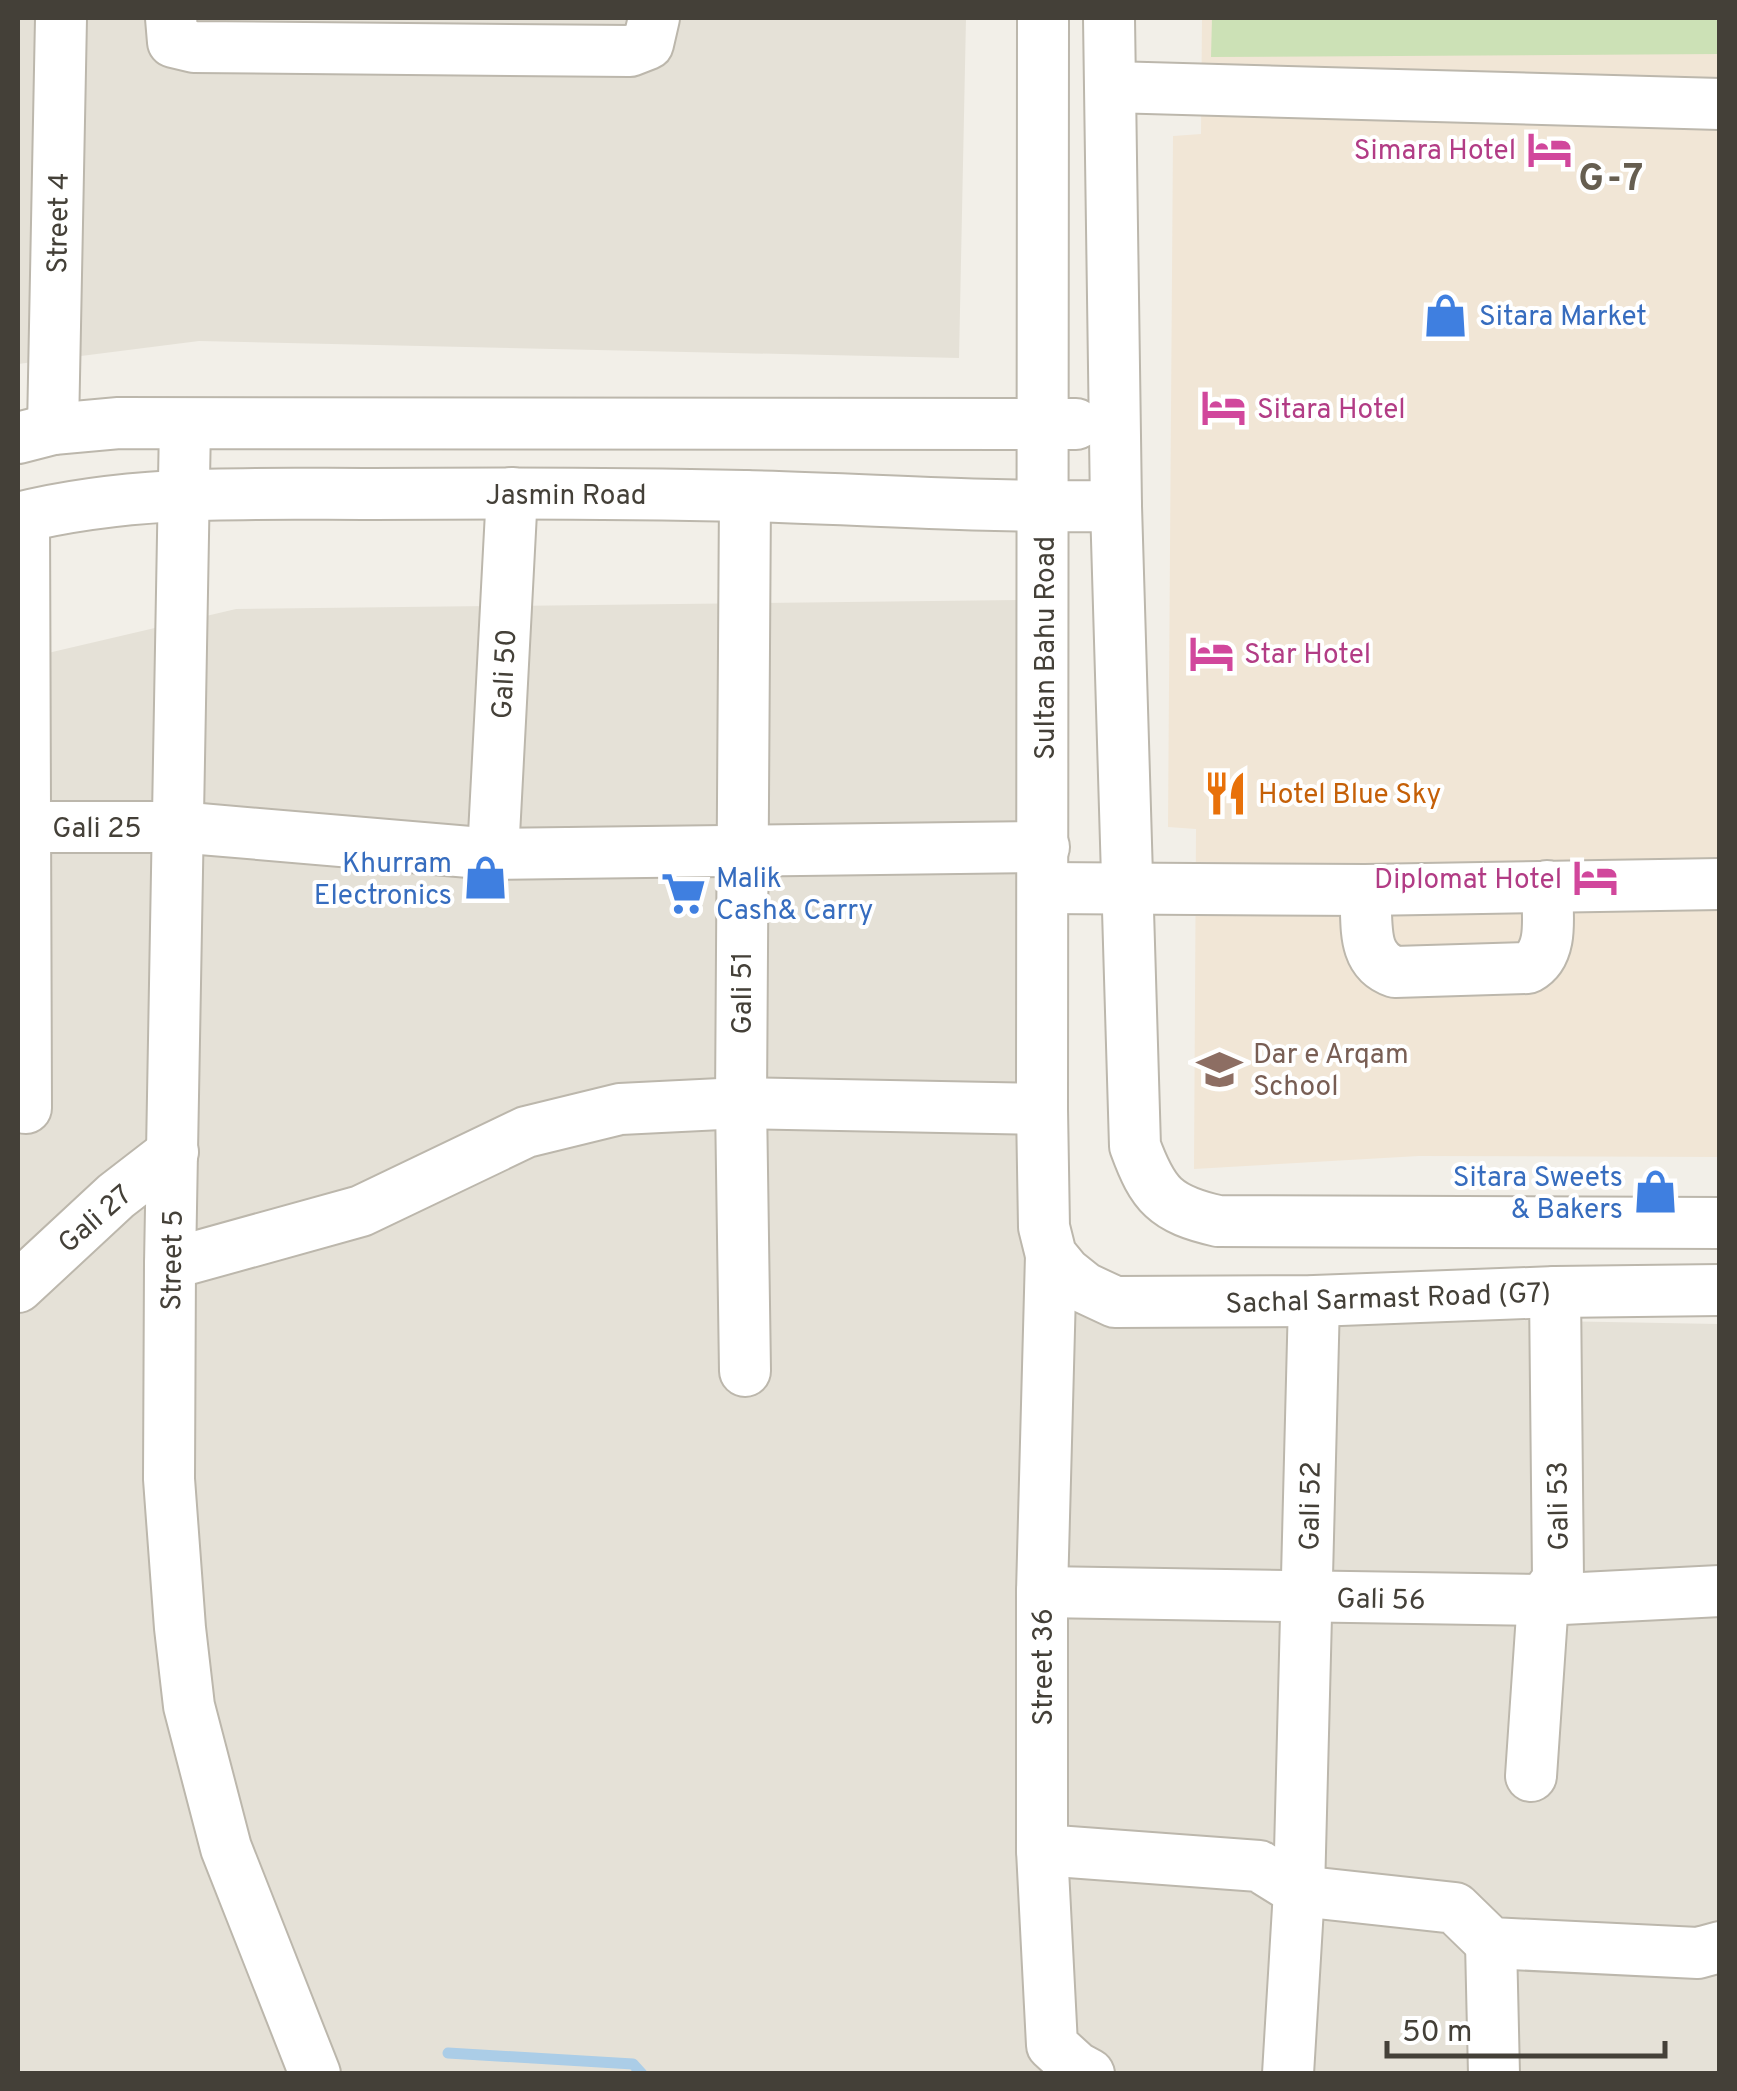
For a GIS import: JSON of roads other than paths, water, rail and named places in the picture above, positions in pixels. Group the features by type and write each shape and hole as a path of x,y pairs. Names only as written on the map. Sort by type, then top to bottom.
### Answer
{"street":[{"name":"Street 4","path":"35,433 61,18"},
{"path":"171,18 174,42 194,46 610,50 630,50 648,44 654,18"},
{"path":"1043,27 1109,25 1116,506 1135,1146 1148,1183 1191,1215 1218,1221 1720,1223"},
{"name":"Sultan Bahu Road","path":"1043,27 1042,1109 1044,1228 1058,1264"},
{"path":"1111,87 1720,104"},
{"path":"35,433 119,423 1115,424"},
{"name":"Street 5","path":"185,424 169,1478 189,1706 226,1848 315,2074"},
{"name":"Jasmin Road","path":"21,517 183,495 512,493 1116,506"},
{"name":"Gali 50","path":"493,854 512,493"},
{"name":"Gali 51","path":"744,1370 741,1103 745,496"},
{"path":"21,517 26,1108"},
{"name":"Gali 25","path":"22,827 177,826 493,854 742,850 1044,867 1128,890 1720,884"},
{"path":"1365,890 1371,957 1382,968 1395,972 1528,968 1540,962 1546,949 1547,886"},
{"path":"170,1264 360,1210 526,1132 620,1109 741,1103 1042,1109"},
{"name":"Gali 27","path":"18,1287 116,1196 173,1152"},
{"name":"Sachal Sarmast Road (G7)","path":"1058,1264 1085,1288 1115,1302 1720,1290"},
{"name":"Street 36","path":"1058,1264 1042,1592 1042,1850 1052,2045 1083,2070"},
{"name":"Gali 53","path":"1530,1776 1543,1600 1558,1579 1555,1292"},
{"name":"Gali 52","path":"1288,2074 1299,1891 1314,1301"},
{"name":"Gali 56","path":"1042,1592 1543,1600 1720,1591"},
{"path":"1042,1850 1259,1866 1299,1891 1455,1908 1491,1943 1698,1953 1720,1947"},
{"path":"1491,1943 1494,2074"}],"waterway":[{"path":"448,2053 633,2064 642,2074"}],"place":[{"name":"Simara Hotel","path":"1549,149"},
{"name":"Sitara Market","path":"1446,315"},
{"name":"Sitara Hotel","path":"1224,408"},
{"name":"Star Hotel","path":"1211,653"},
{"name":"Hotel Blue Sky","path":"1225,793"},
{"name":"Khurram Electronics","path":"485,878"},
{"name":"Diplomat Hotel","path":"1595,878"},
{"name":"Malik Cash& Carry","path":"683,893"},
{"name":"Dar e Arqam School","path":"1220,1069"},
{"name":"Sitara Sweets & Bakers","path":"1656,1192"}],"district":[{"name":"G-7","path":"1612,177"}]}
